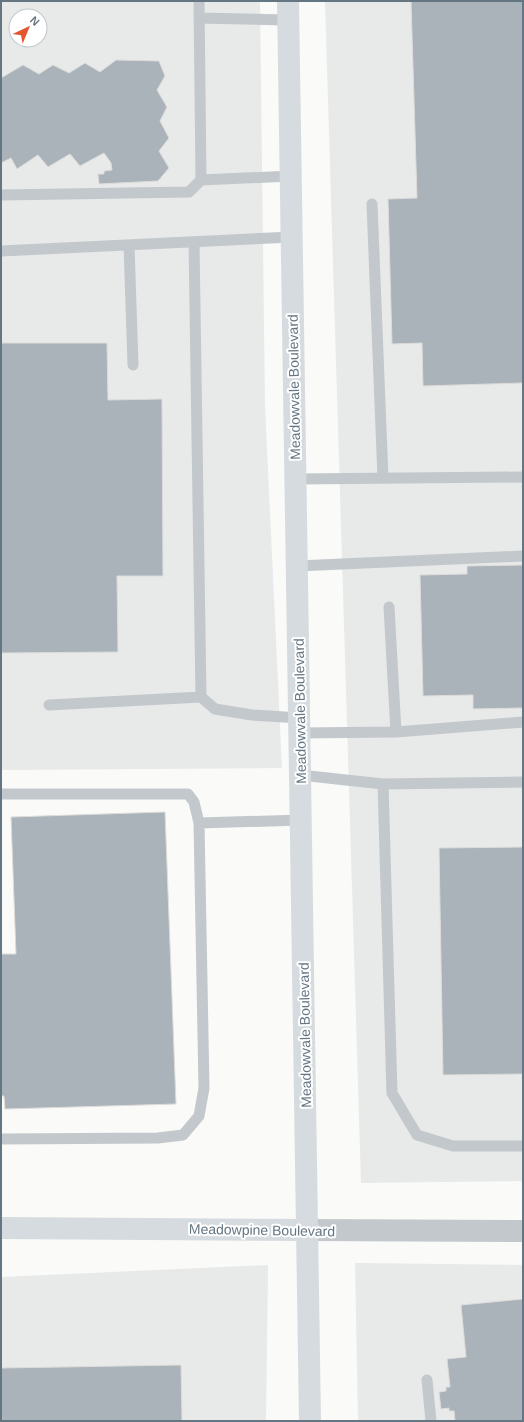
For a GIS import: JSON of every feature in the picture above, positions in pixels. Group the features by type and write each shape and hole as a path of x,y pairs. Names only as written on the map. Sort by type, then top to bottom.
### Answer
{"main road":[{"name":"Meadowvale Boulevard","path":"288,10 309,1230 310,1421"},
{"name":"Meadowpine Boulevard","path":"1,1228 309,1230"}],"street":[{"name":"Meadowpine Boulevard","path":"309,1230 523,1231"}],"lane":[{"path":"199,1 201,180"},
{"path":"199,18 288,10"},
{"path":"1,195 189,192 201,180 290,176"},
{"path":"372,204 383,478"},
{"path":"1,251 292,237"},
{"path":"194,242 202,697"},
{"path":"129,245 133,365"},
{"path":"296,479 523,477"},
{"path":"297,566 523,556"},
{"path":"389,607 396,732"},
{"path":"49,705 202,697 216,709 300,725 396,732 523,722"},
{"path":"300,775 383,784 523,782"},
{"path":"383,784 392,1093 416,1134 453,1146 523,1146"},
{"path":"1,794 188,794 194,802 199,823 204,1088 199,1116 183,1135 158,1138 1,1139"},
{"path":"199,823 302,820"},
{"path":"427,1380 431,1421"}],"shaded area":[{"path":"1,1 260,1 265,406 282,768 1,770"},
{"path":"325,1 523,1 523,1181 361,1183"},
{"path":"355,1263 523,1265 523,1421 358,1421"},
{"path":"268,1265 266,1421 1,1421 1,1277"}],"building":[{"path":"411,1 523,1 523,383 423,386 422,343 392,344 388,199 417,198"},
{"path":"116,60 159,61 165,76 157,90 167,107 160,121 169,138 159,151 169,168 158,181 99,184 98,174 104,174 104,171 112,170 111,163 104,153 80,166 70,154 48,167 38,155 17,169 11,158 1,163 1,78 23,65 39,74 53,65 69,73 85,63 100,72"},
{"path":"1,343 107,343 108,400 162,399 163,576 117,576 118,652 1,653"},
{"path":"523,565 523,708 473,709 473,695 423,696 420,575 467,574 467,566"},
{"path":"165,812 176,1104 5,1109 4,1096 1,1096 1,954 16,954 11,817"},
{"path":"523,847 523,1074 443,1075 439,848"},
{"path":"523,1299 523,1421 455,1421 454,1411 449,1411 449,1408 441,1409 439,1392 446,1391 446,1387 450,1387 447,1359 466,1357 461,1305"},
{"path":"181,1365 182,1421 1,1421 1,1368"}]}
